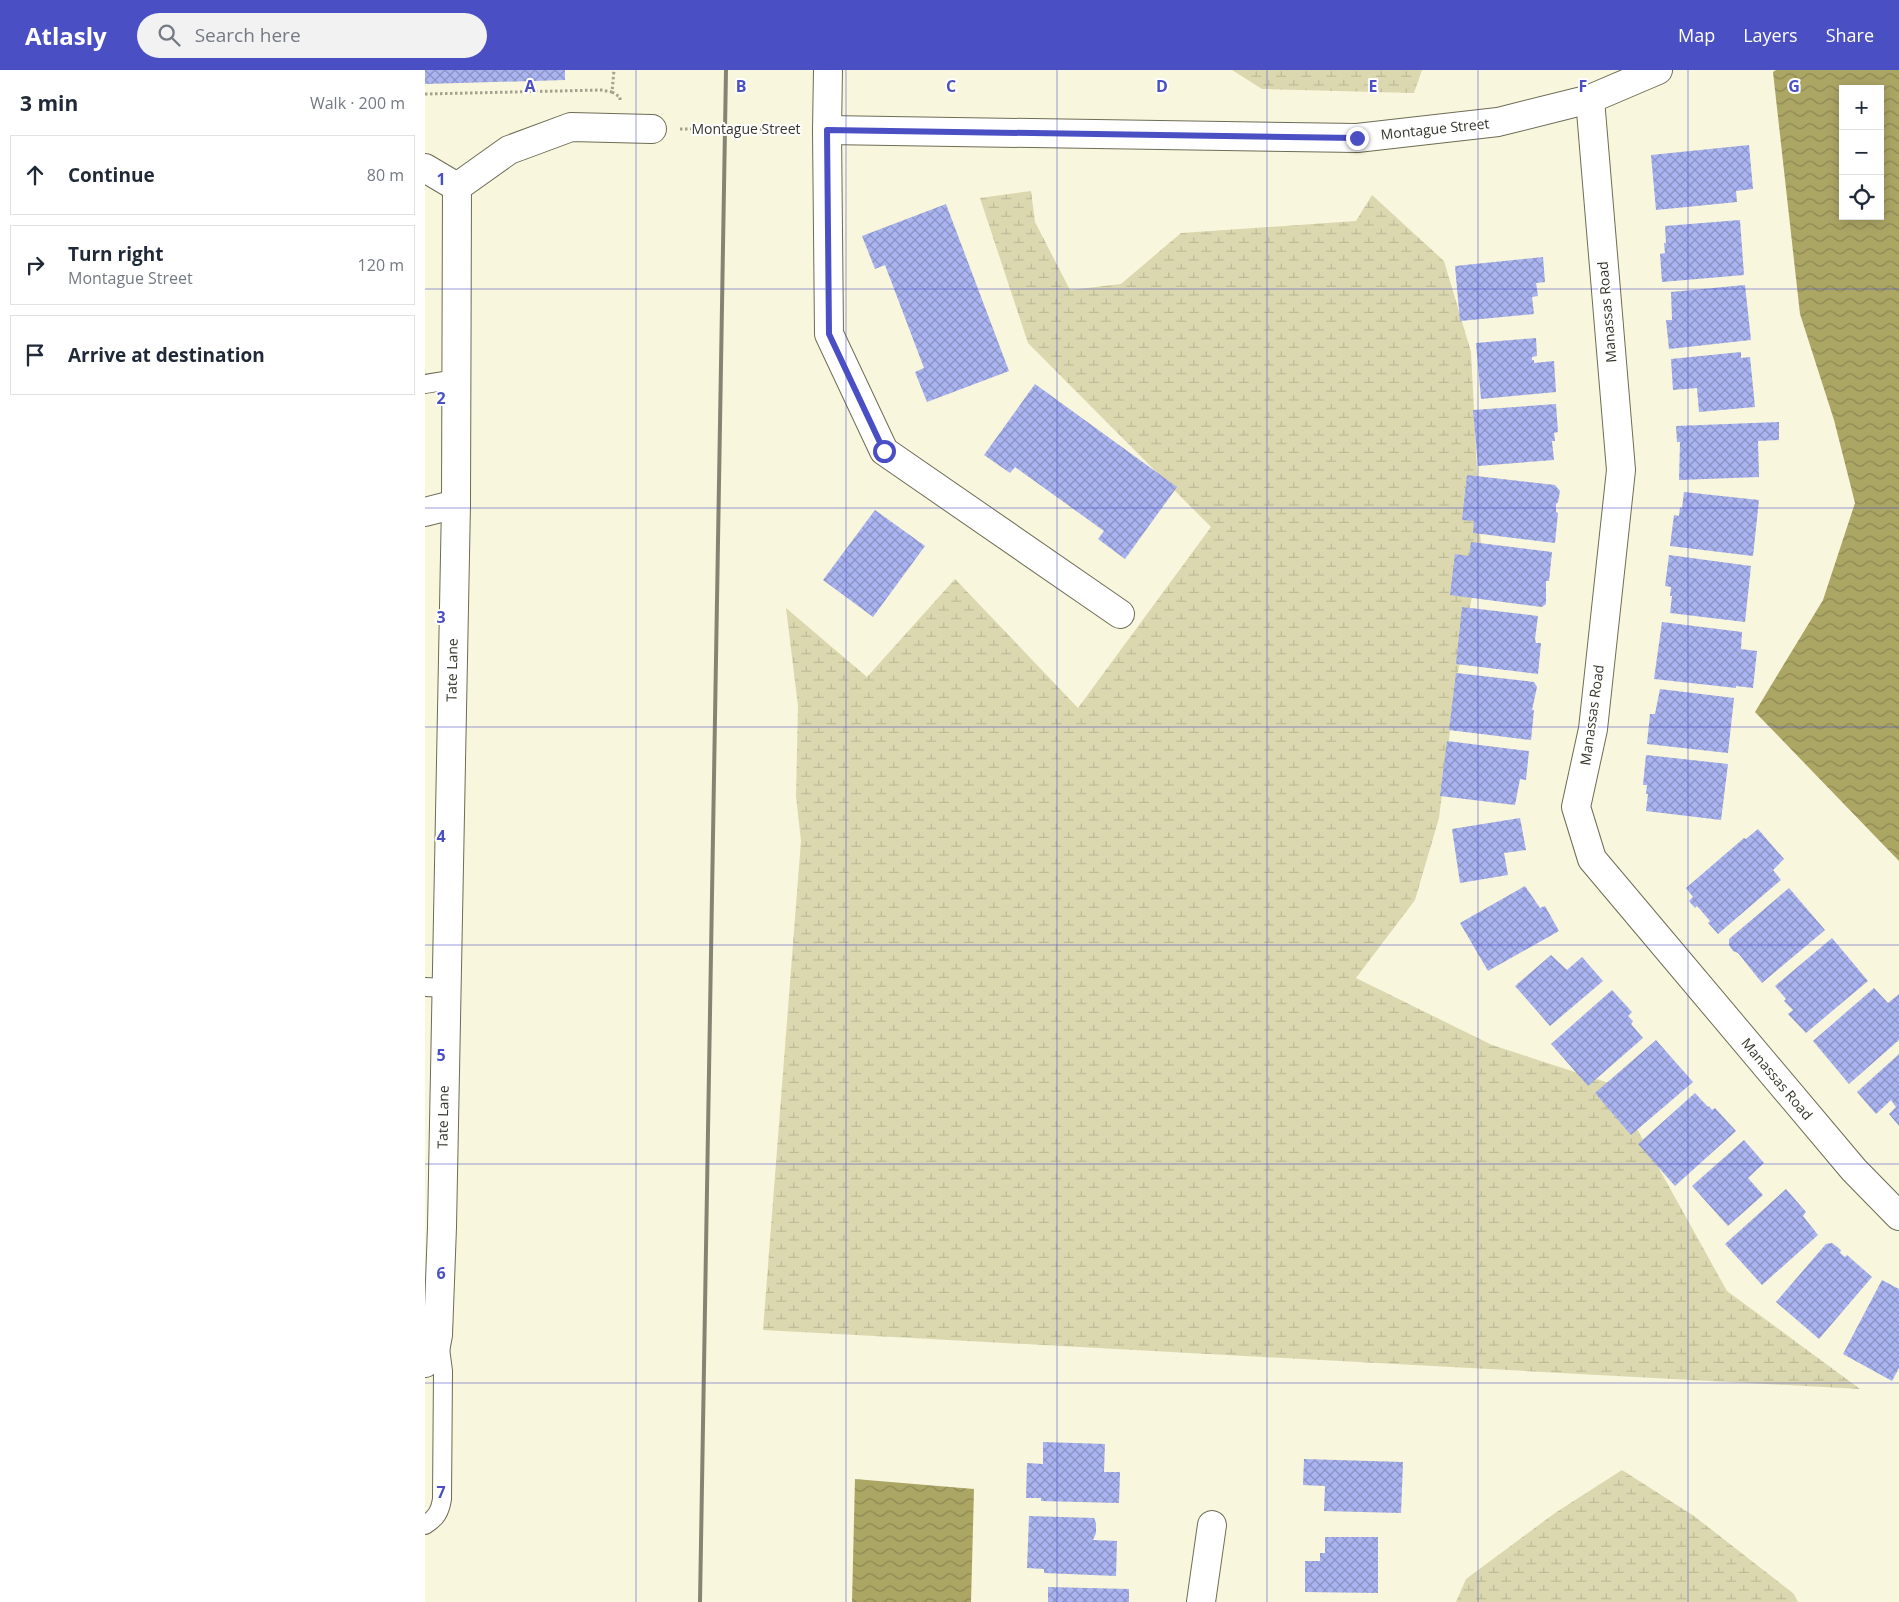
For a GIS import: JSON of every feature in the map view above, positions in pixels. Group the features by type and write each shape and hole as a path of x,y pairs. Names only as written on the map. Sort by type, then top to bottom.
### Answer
{"street":[{"path":"828,70 829,334 884,451 1120,614"},
{"name":"Montague Street","path":"827,130 1357,138 1498,122 1590,99 1658,70"},
{"name":"Manassas Road","path":"1590,99 1621,470 1593,728 1576,807 1592,859 1854,1170 1899,1216"},
{"path":"457,187 509,150 571,127 652,129"},
{"path":"425,168 457,187"},
{"path":"425,512 455,504 457,187"},
{"name":"Tate Lane","path":"425,1363 435,1351 438,1335 433,1226 436,868 455,504"},
{"path":"1201,1602 1212,1525"}],"lane":[{"path":"425,384 456,379"},
{"path":"425,1525 434,1520 440,1511 442,1499 443,1371 438,1335"}],"path":[{"path":"425,94 601,90 612,92 614,70"},
{"name":"Montague Street","path":"652,129 827,130"}],"green space":[{"path":"1232,70 1422,70 1414,93 1262,89"},
{"path":"1031,191 1035,222 1070,290 1121,284 1181,233 1356,221 1372,195 1444,261 1471,352 1481,548 1456,683 1439,818 1415,900 1356,978 1492,1045 1612,1084 1727,1291 1860,1389 763,1330 801,841 796,796 798,706 786,608 867,677 955,579 1078,708 1211,527 1028,343 980,198"},
{"path":"1622,1470 1694,1516 1794,1594 1798,1602 1456,1602 1466,1579 1555,1513"}],"water":[{"path":"1776,70 1899,70 1899,861 1755,712 1823,600 1855,503 1834,420 1800,314 1773,72"},
{"path":"855,1479 974,1489 971,1602 852,1602"}],"building":[{"path":"425,70 565,70 565,80 425,84"},
{"path":"1749,145 1753,189 1736,191 1737,202 1656,210 1651,155"},
{"path":"946,204 1009,371 927,402 915,372 924,368 885,265 875,269 862,236"},
{"path":"1740,220 1744,275 1662,282 1660,254 1665,253 1665,226"},
{"path":"1543,257 1545,282 1536,283 1538,296 1532,297 1534,314 1460,321 1455,266"},
{"path":"1745,285 1751,340 1669,349 1666,320 1672,320 1671,292"},
{"path":"1536,338 1537,356 1532,357 1532,360 1534,360 1534,363 1554,361 1556,392 1481,399 1476,343"},
{"path":"1741,352 1741,358 1750,357 1755,407 1699,412 1697,388 1673,390 1671,359"},
{"path":"1035,384 1177,487 1125,559 1098,539 1104,531 1015,467 1010,473 984,455"},
{"path":"1556,404 1558,432 1554,433 1555,441 1552,441 1554,460 1478,466 1473,410"},
{"path":"1779,422 1779,440 1758,441 1759,477 1679,480 1680,442 1677,442 1676,426"},
{"path":"1467,475 1555,485 1560,491 1556,504 1556,512 1558,513 1555,543 1473,533 1474,521 1462,520"},
{"path":"1684,492 1759,500 1753,556 1670,546 1674,515 1679,516"},
{"path":"875,510 925,546 873,617 823,580"},
{"path":"1471,542 1552,552 1549,581 1546,581 1546,604 1542,607 1450,595 1455,554 1469,556"},
{"path":"1669,555 1751,566 1745,622 1670,613 1671,587 1665,586"},
{"path":"1462,607 1538,616 1535,639 1536,643 1541,643 1538,674 1456,664"},
{"path":"1662,622 1742,632 1741,649 1757,651 1753,688 1736,686 1736,688 1654,679"},
{"path":"1456,673 1534,682 1537,687 1532,710 1534,710 1531,740 1449,730"},
{"path":"1660,689 1734,698 1728,753 1647,744 1650,714 1655,714"},
{"path":"1447,741 1529,751 1526,780 1520,779 1515,805 1440,796"},
{"path":"1646,755 1728,764 1721,820 1646,811 1647,785 1643,785"},
{"path":"1520,818 1526,850 1504,853 1508,875 1460,883 1452,829"},
{"path":"1758,829 1784,859 1773,870 1781,880 1718,934 1697,906 1695,908 1689,901 1693,897 1686,888 1744,838 1746,839"},
{"path":"1525,886 1540,908 1545,906 1559,931 1488,971 1460,923"},
{"path":"1789,888 1825,930 1762,983 1738,953 1733,951 1729,945 1729,939"},
{"path":"1832,938 1868,981 1806,1033 1788,1014 1793,1010 1784,1001 1786,999 1775,986"},
{"path":"1551,955 1567,970 1582,957 1603,981 1550,1026 1515,986"},
{"path":"1874,988 1888,1003 1899,994 1899,1040 1849,1084 1813,1041"},
{"path":"1612,990 1632,1012 1628,1016 1633,1021 1631,1024 1643,1038 1588,1086 1551,1044"},
{"path":"1656,1040 1693,1082 1631,1135 1595,1093"},
{"path":"1899,1054 1899,1126 1889,1114 1896,1107 1891,1100 1876,1114 1857,1092"},
{"path":"1695,1093 1712,1110 1715,1108 1736,1131 1675,1186 1638,1144"},
{"path":"1744,1140 1764,1163 1748,1178 1763,1195 1728,1226 1692,1186"},
{"path":"1786,1189 1806,1212 1803,1216 1818,1235 1762,1285 1725,1244"},
{"path":"1832,1243 1841,1250 1840,1253 1845,1257 1847,1255 1872,1277 1819,1339 1776,1302 1826,1244"},
{"path":"1882,1280 1899,1289 1899,1368 1892,1381 1843,1354"},
{"path":"1043,1442 1105,1444 1104,1472 1120,1472 1119,1503 1041,1501 1041,1498 1026,1498 1027,1463 1043,1464"},
{"path":"1304,1459 1403,1462 1401,1513 1324,1511 1325,1486 1303,1485"},
{"path":"1029,1516 1094,1518 1096,1533 1093,1540 1117,1541 1116,1576 1044,1573 1044,1569 1027,1568"},
{"path":"1325,1537 1378,1537 1378,1593 1305,1592 1305,1561 1320,1561 1320,1553 1325,1553"},
{"path":"1048,1587 1129,1589 1129,1602 1048,1602"}],"railway":[{"path":"700,1602 726,70"}],"route":[{"path":"884,451 829,334 827,130 1357,138"}]}
